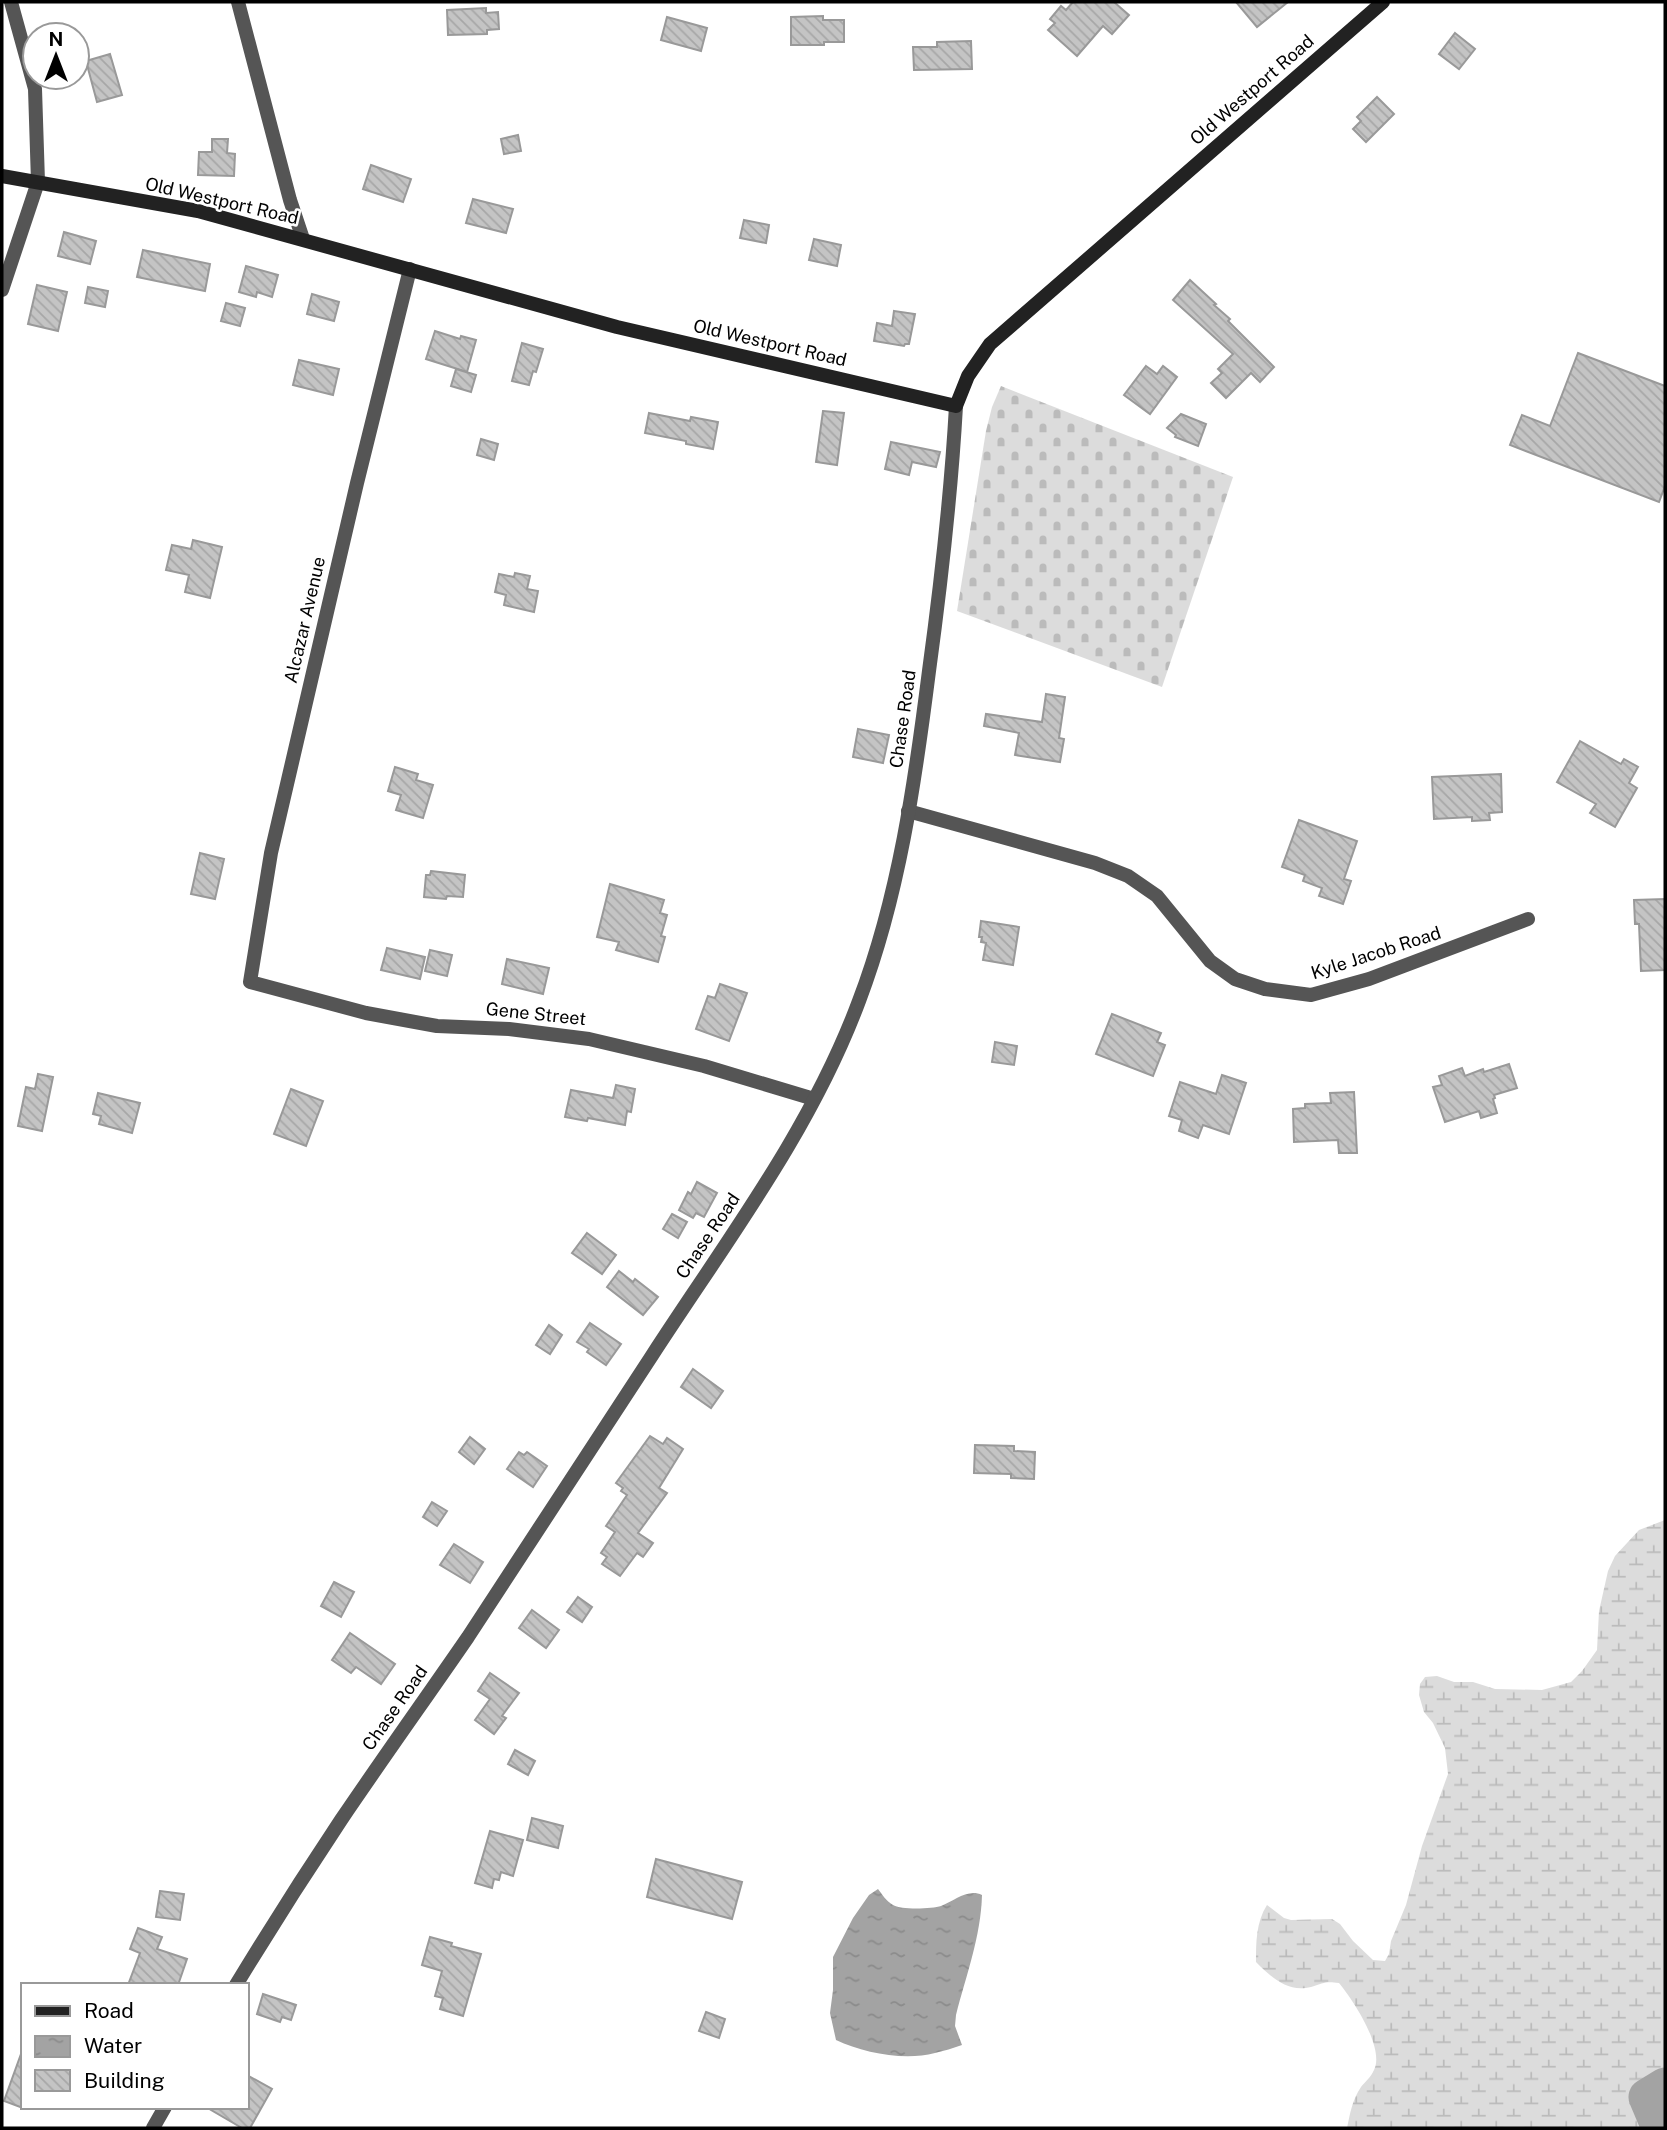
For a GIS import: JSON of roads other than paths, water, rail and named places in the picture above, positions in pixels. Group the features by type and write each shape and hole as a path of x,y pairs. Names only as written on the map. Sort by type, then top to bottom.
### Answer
{"main road":[{"name":"Old Westport Road","path":"2,176 198,211 617,327 956,406 968,376 990,344 1383,2"}],"street":[{"path":"2,290 38,182 35,89 10,2"},
{"path":"238,2 290,200 303,239"},
{"name":"Alcazar Avenue","path":"250,982 271,853 344,536 410,269"},
{"name":"Chase Road","path":"237,1983 337,1827 746,1216 798,1131 837,1054 863,991 898,867 921,735 937,612 956,406"},
{"name":"Kyle Jacob Road","path":"908,811 1095,863 1128,876 1157,896 1210,961 1235,979 1265,989 1311,995 1368,979 1528,919"},
{"name":"Gene Street","path":"250,982 366,1013 437,1026 509,1029 589,1039 704,1066 814,1099"},
{"path":"153,2128 164,2109"}],"water":[{"path":"878,1889 893,1905 909,1908 941,1906 972,1893 982,1895 976,1941 956,2015 955,2026 962,2045 923,2055 897,2056 859,2049 836,2040 830,2013 833,1957 853,1918 869,1895"}],"waterway":[{"path":"1660,2128 1647,2097 1665,2086"}]}
